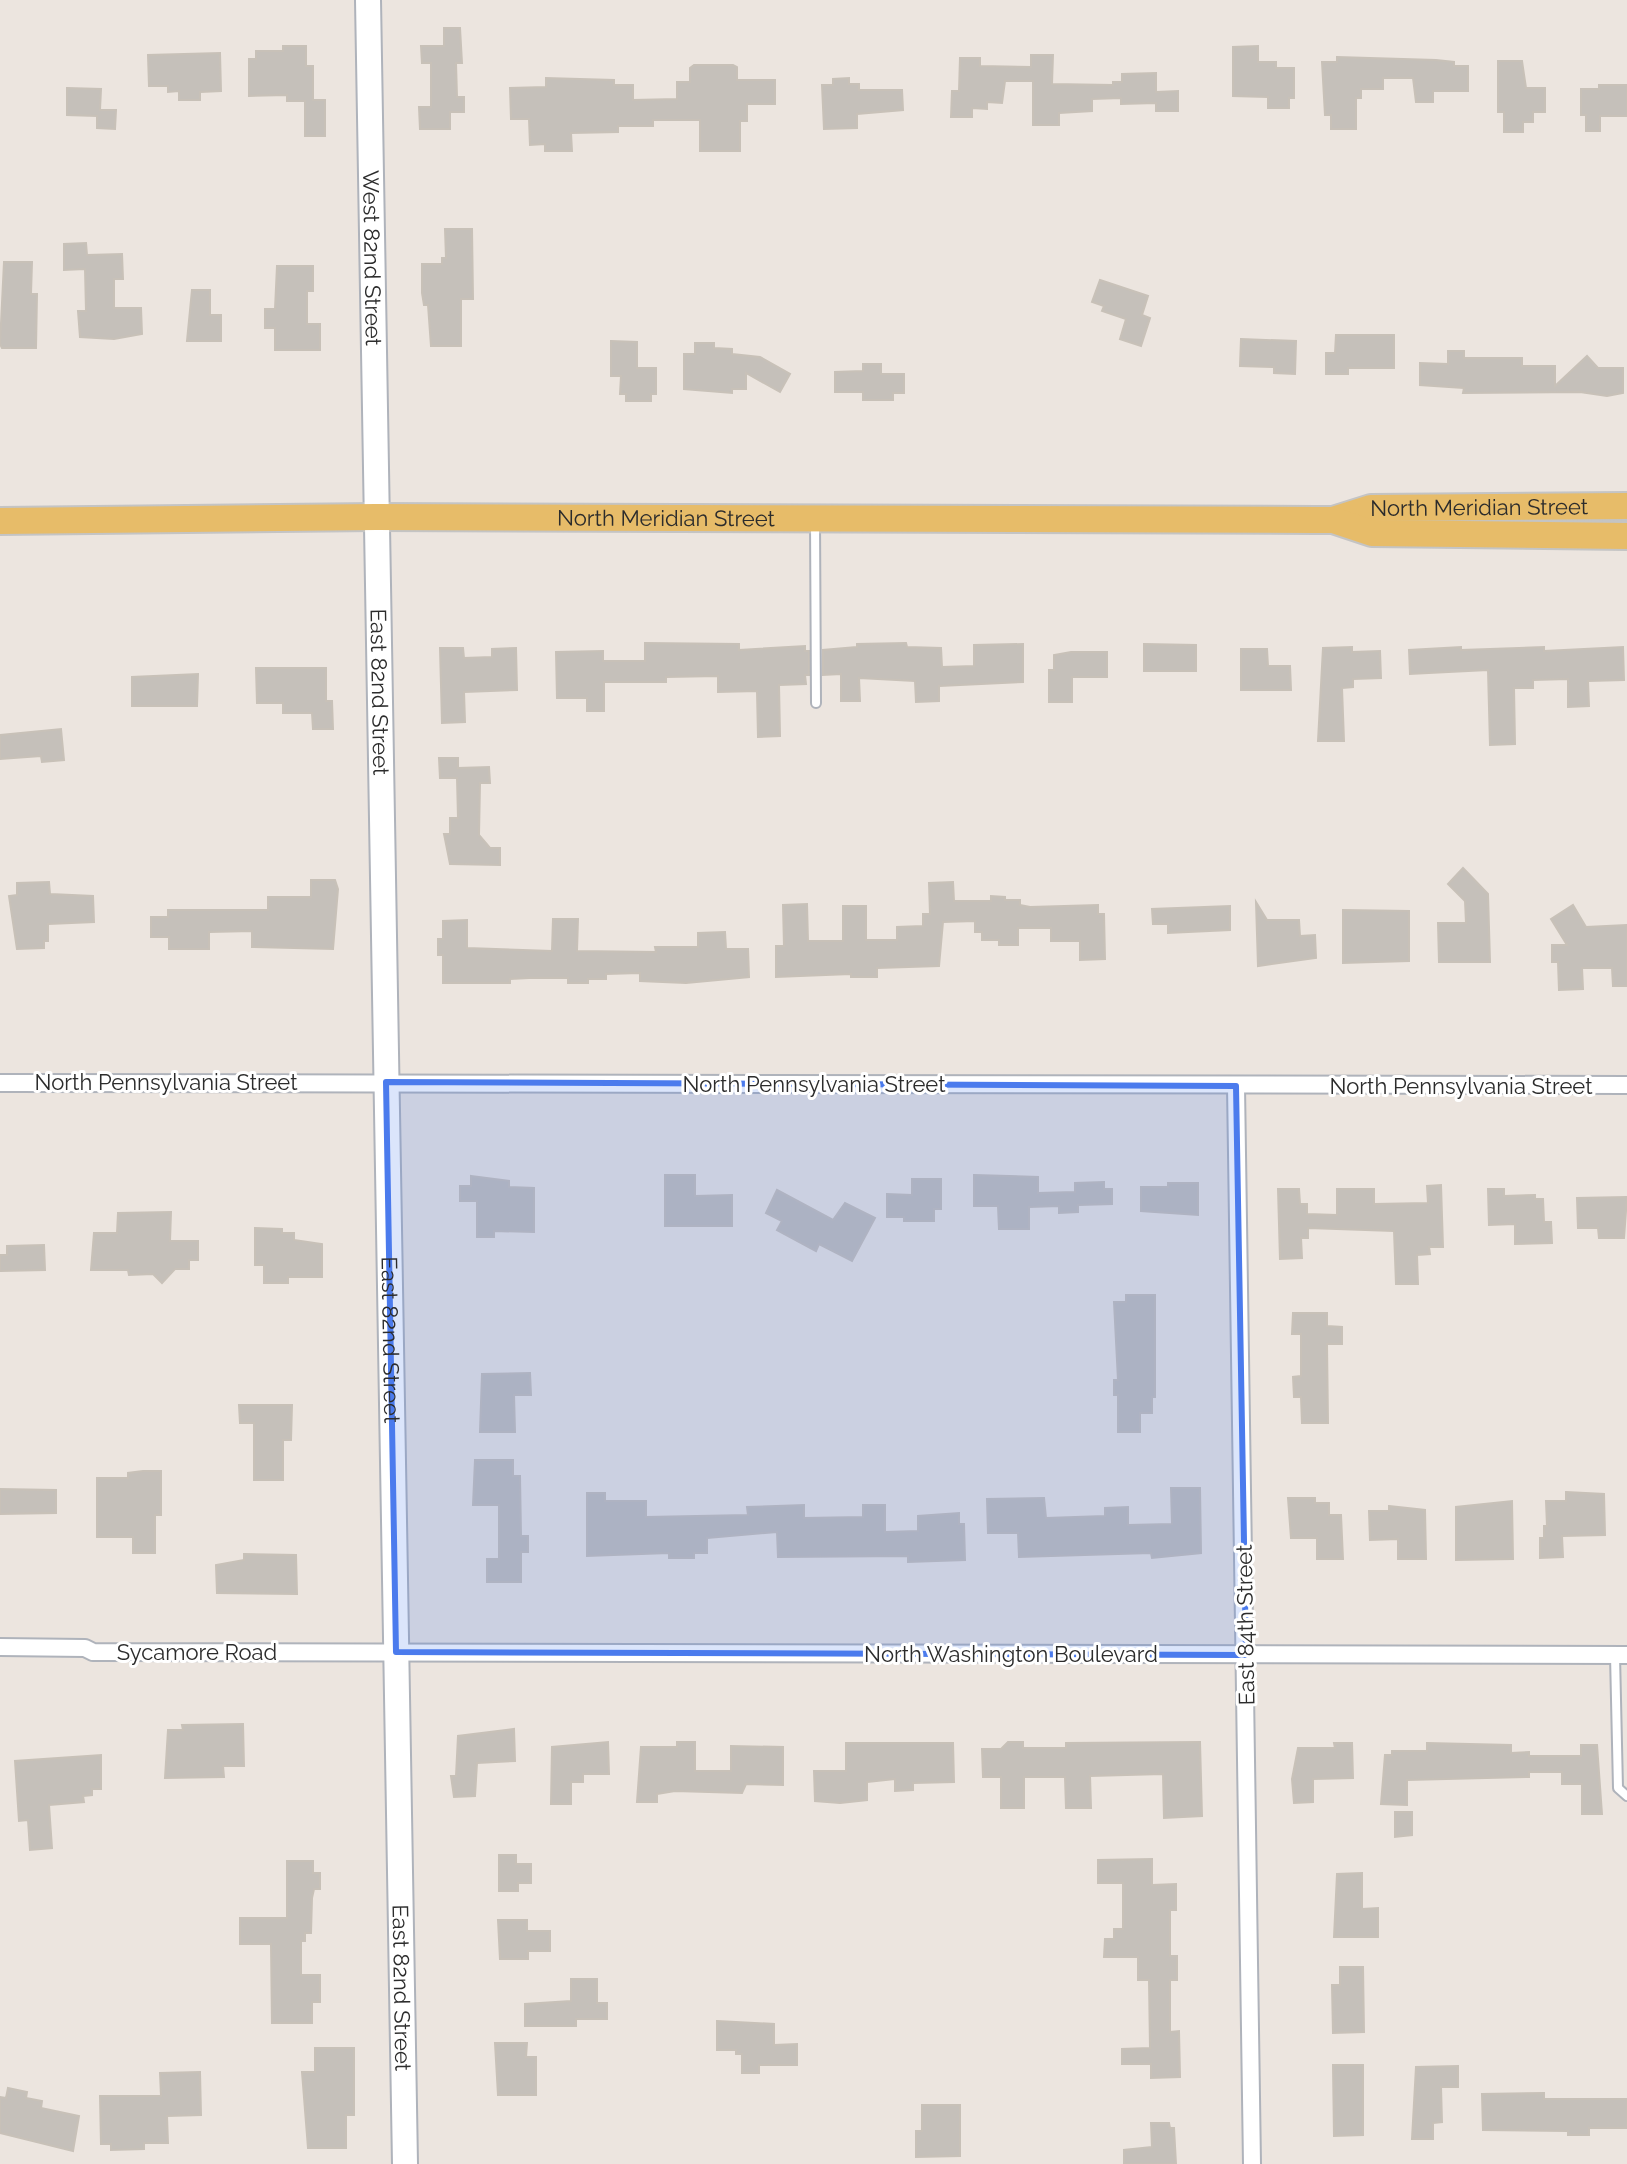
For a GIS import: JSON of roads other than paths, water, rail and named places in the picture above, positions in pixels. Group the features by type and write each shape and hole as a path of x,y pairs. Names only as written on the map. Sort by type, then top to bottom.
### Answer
{"main road":[{"name":"North Meridian Street","path":"0,521 376,517 1333,520 1371,508 1627,506"},
{"name":"North Meridian Street","path":"1333,520 1372,533 1627,536"}],"street":[{"name":"West 82nd Street","path":"368,0 376,517"},
{"name":"East 82nd Street","path":"376,517 405,2164"},
{"name":"North Pennsylvania Street","path":"0,1083 1627,1085"},
{"name":"East 84th Street","path":"1236,1086 1252,2164"},
{"name":"Sycamore Road","path":"0,1647 85,1648 93,1652 396,1652"},
{"name":"North Washington Boulevard","path":"396,1652 1621,1655"}],"lane":[{"path":"815,520 816,703"},
{"path":"1621,1655 1618,1788 1627,1796"}]}
